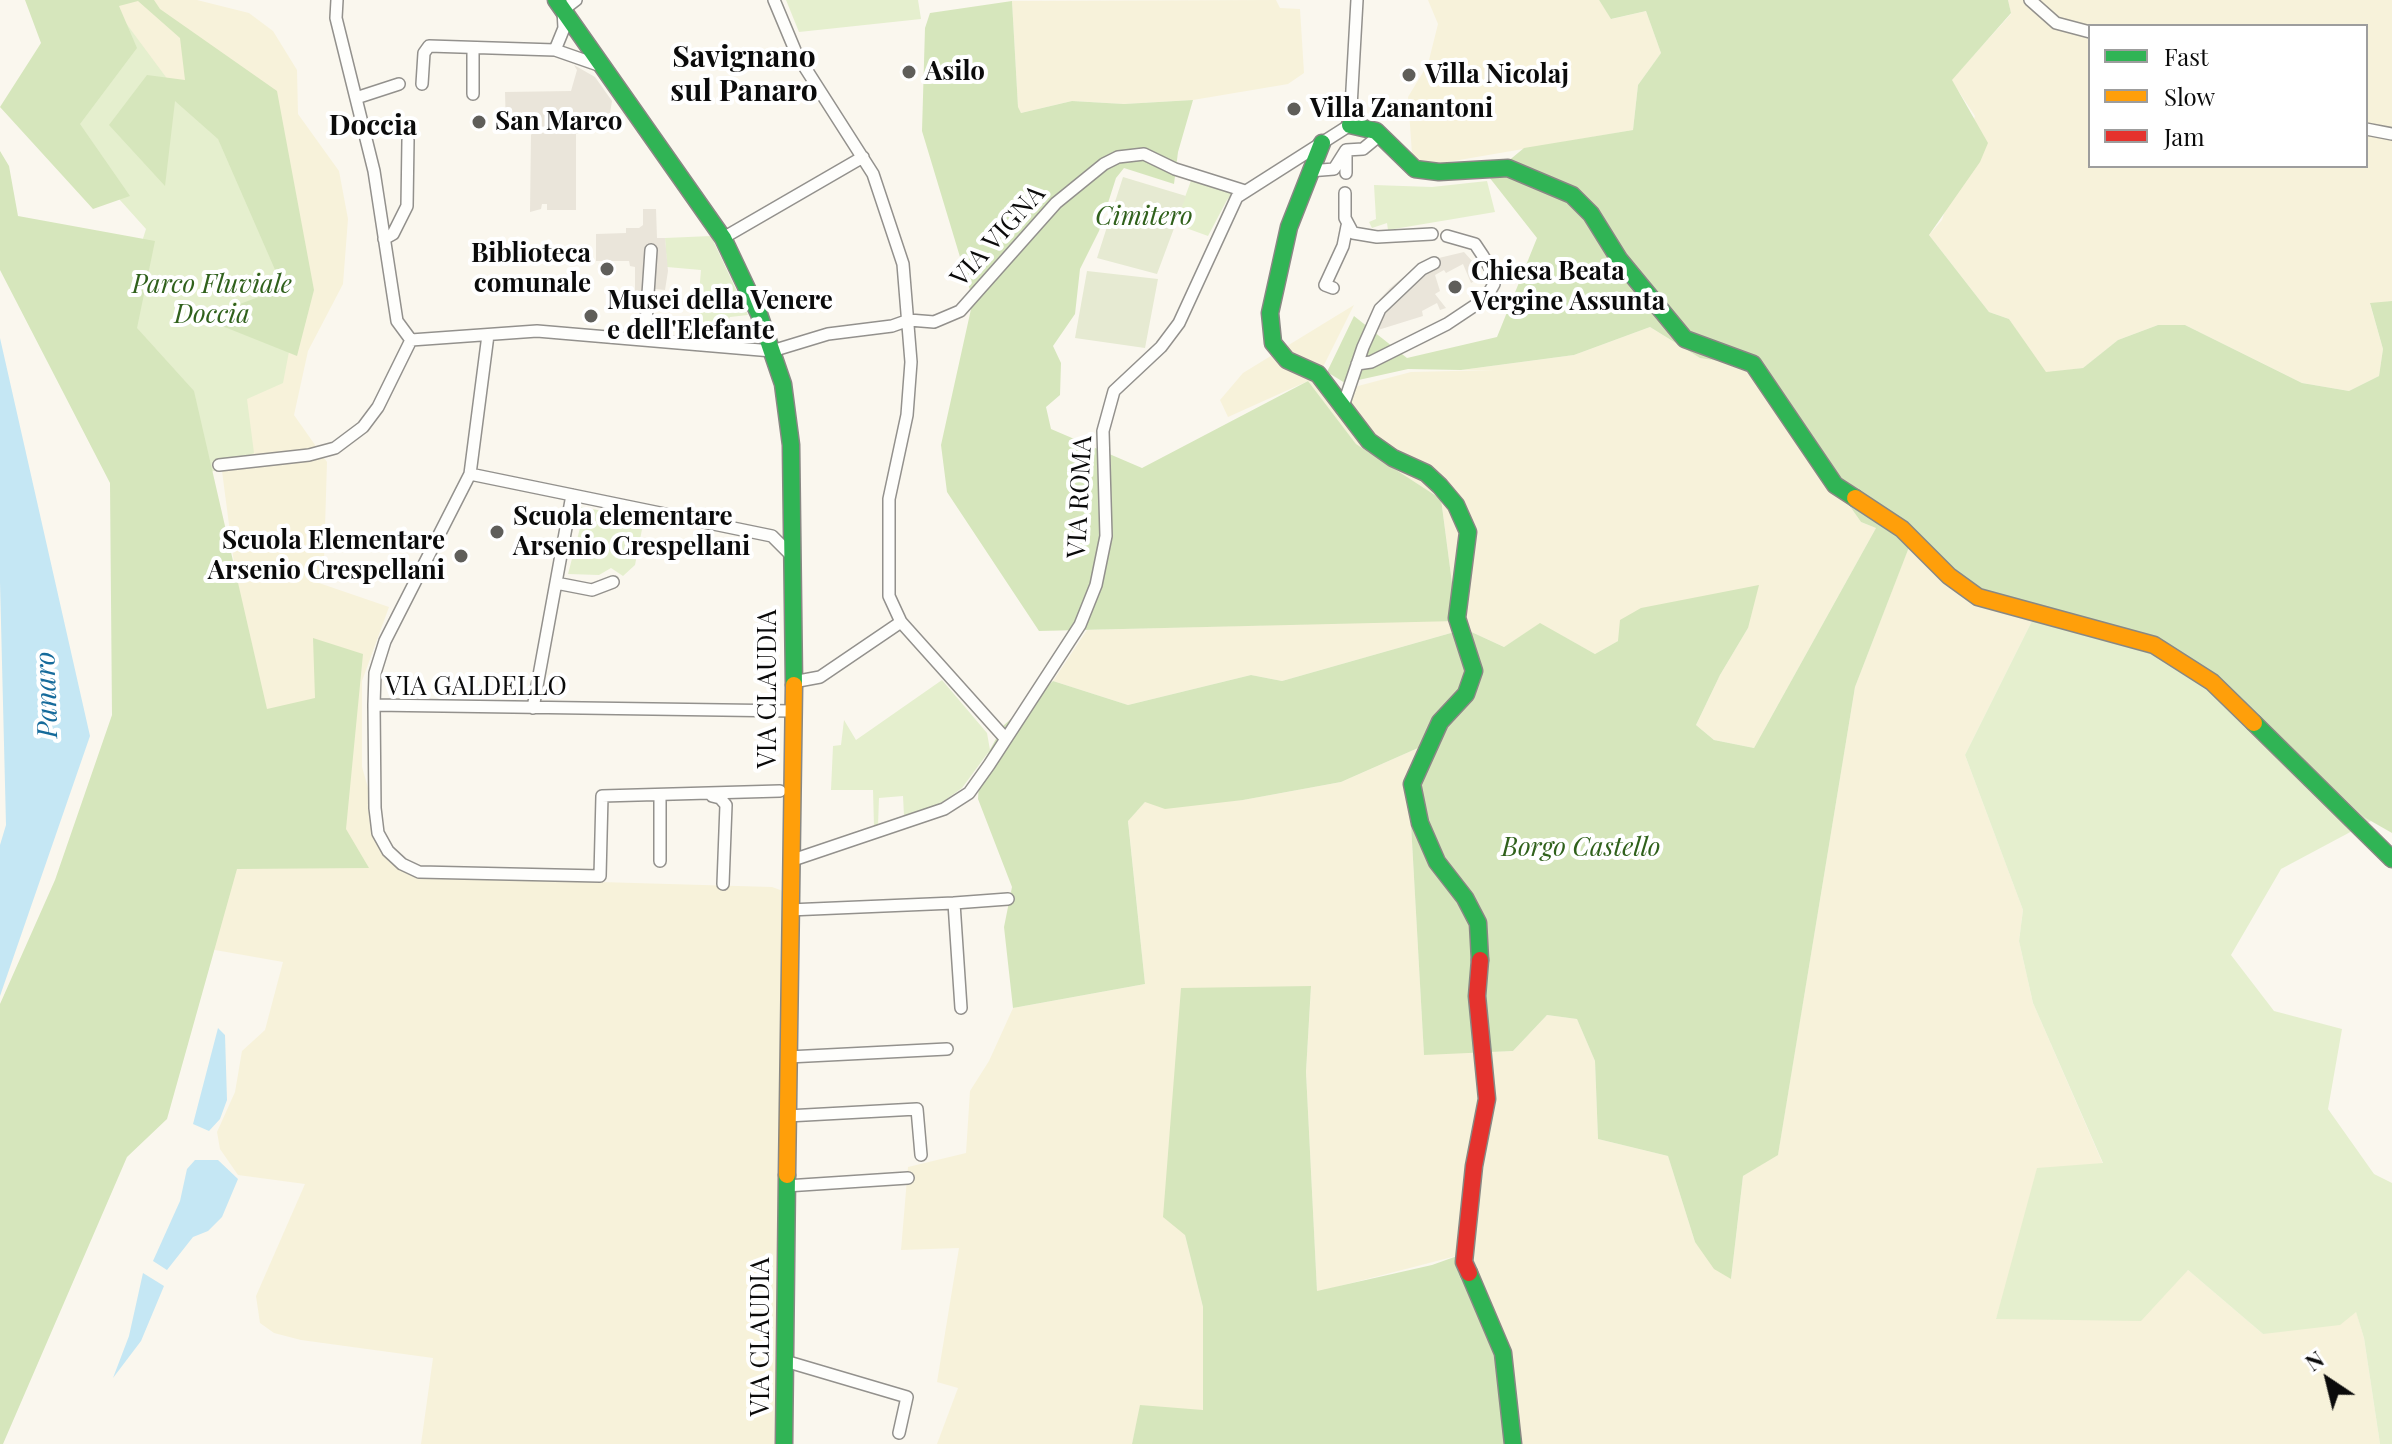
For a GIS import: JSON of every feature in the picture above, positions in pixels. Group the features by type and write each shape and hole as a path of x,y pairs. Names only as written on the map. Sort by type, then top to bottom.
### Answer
{"street":[{"path":"337,0 336,18 374,171 397,321 411,340"},
{"path":"774,0 797,55 863,157 887,210 903,264 909,320 907,415 889,499 889,596 901,622 1005,738"},
{"path":"1357,0 1350,125 1368,127 1380,135 1415,169 1439,172 1508,168 1572,195 1591,214 1619,259 1685,339 1753,364 1835,485 1902,529 1949,576 1978,597 2005,607 2154,645 2184,662 2212,682 2392,859"},
{"path":"2030,0 2056,23 2088,31"},
{"path":"559,49 565,3"},
{"name":"VIA CLAUDIA","path":"565,3 586,40 723,238 783,384 791,445 793,682 784,1444"},
{"path":"422,84 426,48 579,48 586,40"},
{"path":"473,48 473,94"},
{"path":"559,49 607,69"},
{"path":"356,98 399,84"},
{"name":"VIA ROMA","path":"790,861 944,809 969,793 1080,625 1096,585 1106,536 1103,431 1114,391 1161,347 1179,323 1231,207 1245,191 1350,125"},
{"path":"2368,129 2392,134"},
{"path":"1346,150 1363,149 1380,135"},
{"path":"384,239 393,234 407,206 408,140"},
{"path":"1322,143 1289,227 1270,313 1269,333 1279,352 1318,374 1369,441 1393,458 1426,473 1440,486 1456,505 1468,532 1457,618 1474,671 1466,694 1440,722 1412,784 1420,823 1437,862 1465,898 1478,923 1480,957 1477,996 1487,1099 1474,1166 1464,1262 1503,1353 1513,1444"},
{"path":"1309,171 1334,169 1346,150"},
{"path":"1346,150 1346,173"},
{"name":"VIA VIGNA","path":"772,351 828,334 892,326 909,320 934,322 960,311 1015,254 1056,203 1104,164 1132,154 1144,154 1245,191"},
{"path":"730,234 863,157"},
{"path":"1333,288 1325,285 1343,246 1347,226 1345,193"},
{"path":"1347,226 1362,236 1432,234"},
{"path":"1357,364 1371,362 1403,347 1447,324 1486,298 1494,284 1494,275 1483,256 1475,244 1447,236"},
{"path":"645,338 651,250"},
{"path":"1342,409 1380,309 1422,269 1434,263"},
{"path":"411,340 537,331 772,351"},
{"path":"374,705 375,673 385,641 470,474 488,335"},
{"path":"219,465 309,455 335,448 363,427 378,407 411,340"},
{"path":"470,474 772,536 792,556"},
{"path":"533,708 572,495"},
{"path":"772,536 792,525"},
{"path":"556,583 592,590 613,582"},
{"path":"793,682 820,677 901,622"},
{"name":"VIA GALDELLO","path":"780,791 708,796 602,796 600,876 419,872 402,864 388,851 378,833 374,705 792,711"},
{"path":"660,796 660,861"},
{"path":"708,796 720,798 726,805 723,884"},
{"path":"789,910 1008,899"},
{"path":"954,903 961,1008"},
{"path":"788,1057 947,1049"},
{"path":"787,1116 917,1109 921,1155"},
{"path":"786,1186 908,1178"},
{"path":"785,1361 907,1397 899,1433"}],"green space":[{"path":"25,0 154,0 160,9 277,91 314,290 297,356 202,318 283,288 218,139 175,101 165,186 109,125 147,75 185,80 180,38 138,1 119,6 137,48 80,124 130,196 93,209 0,107 41,43"},
{"path":"32,0 197,0 249,13 273,31 297,70 298,114 339,171 348,219 343,284 308,351 294,415 327,462 324,561 319,583 389,607 362,681 362,767 379,826 398,855 428,877 772,887 789,893 784,1444 421,1444 433,1358 301,1340 274,1333 260,1323 256,1296 305,1184 238,1175 220,1149 217,1132 235,1092 242,1051 265,1030 283,962 198,947 245,647 222,471 203,414 167,250"},
{"path":"786,0 918,0 921,19 799,32"},
{"path":"1276,0 1280,8 1300,9 1304,73 1288,84 1193,100 1124,104 1072,101 1021,113 1018,108 1012,1"},
{"path":"1428,0 1599,0 1612,19 1646,11 1661,53 1638,85 1633,130 1413,168 1408,97 1428,64 1438,24"},
{"name":"Borgo Castello","path":"1599,0 2008,0 2011,13 1952,80 1988,143 1980,162 1929,235 1989,312 2009,319 2046,372 2083,368 2118,340 2158,325 2185,325 2302,383 2349,391 2379,376 2383,349 2370,303 2392,301 2392,833 2364,817 2252,711 2172,651 1973,601 1911,542 1855,687 1778,1155 1743,1176 1731,1279 1714,1269 1695,1242 1668,1156 1598,1139 1595,1061 1577,1019 1547,1015 1513,1051 1424,1055 1410,806 1418,748 1341,782 1243,800 1165,809 1145,802 1128,821 1145,984 1013,1008 1004,927 1012,887 978,799 980,768 1003,726 1053,681 1128,705 1251,675 1282,681 1465,629 1504,647 1540,623 1595,654 1618,641 1620,620 1641,608 1759,585 1748,628 1720,675 1696,725 1714,740 1754,748 1876,528 1861,522 1751,366 1700,358 1650,327 1574,355 1461,370 1408,369 1345,383 1327,372 1354,316 1407,358 1497,337 1537,238 1489,177 1524,148 1633,130 1638,85 1661,53 1646,11 1611,19"},
{"path":"2008,0 2392,0 2392,301 2370,304 2383,349 2379,376 2349,391 2302,383 2185,325 2158,325 2118,340 2083,368 2045,373 2009,319 1989,312 1929,235 1942,220 1975,116 1951,80 2011,14"},
{"path":"1012,1 1018,107 1021,113 1072,101 1124,104 1193,100 1178,152 1174,184 1124,168 1116,178 1099,231 1080,269 1075,314 1053,346 1061,363 1060,395 1046,407 1051,429 1142,468 1308,381 1356,444 1441,499 1457,621 1039,631 947,492 941,445 973,300 922,131 925,28 930,13"},
{"name":"Parco Fluviale Doccia","path":"111,3 174,88 194,86 300,294 283,383 247,399 254,453 211,472 184,397 135,334 125,296 146,229 75,150 49,55"},
{"path":"0,151 9,166 18,216 155,241 137,328 194,391 267,709 315,698 313,638 363,654 346,829 369,868 237,869 167,1119 127,1157 3,1444 0,1444 0,1004 55,880 112,715 110,483 0,270"},
{"name":"Cimitero","path":"1123,177 1186,196 1157,274 1097,258"},
{"path":"1192,178 1236,191 1227,200 1208,236 1175,224"},
{"path":"1487,181 1495,212 1388,230 1387,223 1372,228 1369,222 1376,219 1374,185 1432,187"},
{"path":"711,236 748,315 730,317 726,324 728,333 696,330 701,270 667,267 665,238"},
{"name":"Cimitero","path":"1087,271 1158,279 1145,348 1075,338"},
{"path":"1354,305 1320,373 1339,391 1411,372 1495,370 1461,370 1574,355 1650,327 1700,358 1751,366 1861,522 1876,528 1754,748 1714,740 1696,725 1720,675 1748,628 1618,641 1595,654 1540,624 1504,647 1465,629 1282,681 1251,675 1128,705 1053,681 1087,630 1457,620 1441,499 1356,444 1308,381 1228,417 1220,400 1243,373"},
{"path":"577,506 644,519 635,565 623,576 611,568 599,575 568,574 580,528 574,526"},
{"path":"1911,541 2036,613 1965,755 2023,910 2019,941 2033,1003 2103,1164 1996,1318 2035,1318 2188,1270 2263,1334 2356,1311 2364,1338 2380,1444 1513,1444 1495,1356 1460,1255 1317,1292 1306,1072 1311,987 1185,1235 1203,1307 1203,1411 1141,1406 1132,1444 937,1444 958,1388 937,1382 959,1248 901,1250 908,1167 966,1153 970,1091 989,1061 1013,1008 1145,984 1128,820 1145,802 1243,800 1341,782 1418,748 1410,806 1424,1054 1513,1051 1547,1015 1577,1019 1595,1061 1598,1139 1668,1156 1695,1242 1731,1279 1743,1176 1778,1154 1855,687"},
{"path":"2036,613 2172,651 2252,711 2371,821 2281,869 2231,955 2274,1011 2342,1029 2328,1109 2374,1174 2392,1183 2392,1444 2380,1444 2364,1338 2356,1312 2340,1325 2263,1334 2188,1270 2141,1321 1996,1319 2037,1168 2103,1163 2033,1003 2019,941 2023,910 1965,755"},
{"path":"942,680 987,733 990,750 962,788 940,804 904,816 903,796 879,798 878,826 874,827 873,790 831,790 833,746 841,745 844,720 856,740"},
{"path":"1311,986 1306,1072 1317,1291 1432,1265 1460,1255 1492,1344 1513,1444 1132,1444 1140,1405 1203,1410 1203,1307 1185,1235 1163,1217 1181,988"}],"shaded area":[{"path":"574,65 595,77 612,101 610,113 598,117 572,115 572,126 582,130 582,133 576,134 576,210 547,210 547,204 542,204 541,209 530,212 531,135 534,130 529,127 506,130 505,92 571,91 577,70"},
{"path":"643,209 656,209 657,238 665,238 668,271 665,290 655,289 652,306 635,305 635,267 630,266 629,261 596,261 596,234 626,233 626,228 639,228 643,225"},
{"path":"1464,252 1481,271 1479,278 1471,283 1463,264 1435,275 1440,291 1435,294 1446,308 1440,310 1437,303 1422,311 1423,316 1378,330 1377,321 1386,307 1379,300 1390,288 1422,262"}],"water":[{"name":"Panaro","path":"0,338 90,736 0,996 0,845 6,825 0,582"},
{"path":"218,1028 225,1035 227,1100 220,1119 209,1131 193,1124"},
{"path":"195,1160 218,1160 238,1179 222,1217 208,1231 193,1237 167,1270 153,1261 180,1201 187,1169"},
{"path":"143,1273 164,1286 141,1341 113,1378 129,1336"}],"traffic: fast":[{"path":"556,0 723,238 759,314 783,384 791,445 794,685"},
{"path":"1350,125 1376,131 1415,169 1439,172 1508,168 1572,195 1591,214 1619,259 1685,339 1753,364 1835,485 1855,498"},
{"path":"1322,143 1289,227 1270,313 1273,343 1287,360 1318,374 1369,441 1393,458 1426,473 1440,486 1456,505 1468,532 1457,618 1474,671 1466,694 1440,722 1412,784 1420,823 1437,862 1465,898 1478,923 1480,960"},
{"path":"2254,723 2392,859"},
{"path":"784,1444 787,1175"},
{"path":"1469,1273 1503,1353 1513,1444"}],"traffic: slow":[{"path":"1855,498 1902,529 1949,576 1978,597 2154,645 2212,682 2254,723"},
{"path":"787,1175 794,685"}],"traffic: jam":[{"path":"1469,1273 1464,1262 1474,1166 1487,1099 1477,996 1480,960"}],"place":[{"name":"Asilo","path":"909,72"},
{"name":"Villa Nicolaj","path":"1409,75"},
{"name":"Villa Zanantoni","path":"1294,109"},
{"name":"San Marco","path":"479,122"},
{"name":"Biblioteca comunale","path":"607,269"},
{"name":"Chiesa Beata Vergine Assunta","path":"1455,287"},
{"name":"Musei della Venere e dell'Elefante","path":"591,316"},
{"name":"Scuola elementare Arsenio Crespellani","path":"497,532"},
{"name":"Scuola Elementare Arsenio Crespellani","path":"461,556"}],"district":[{"name":"Savignano sul Panaro","path":"744,75"},
{"name":"Doccia","path":"373,126"}]}
